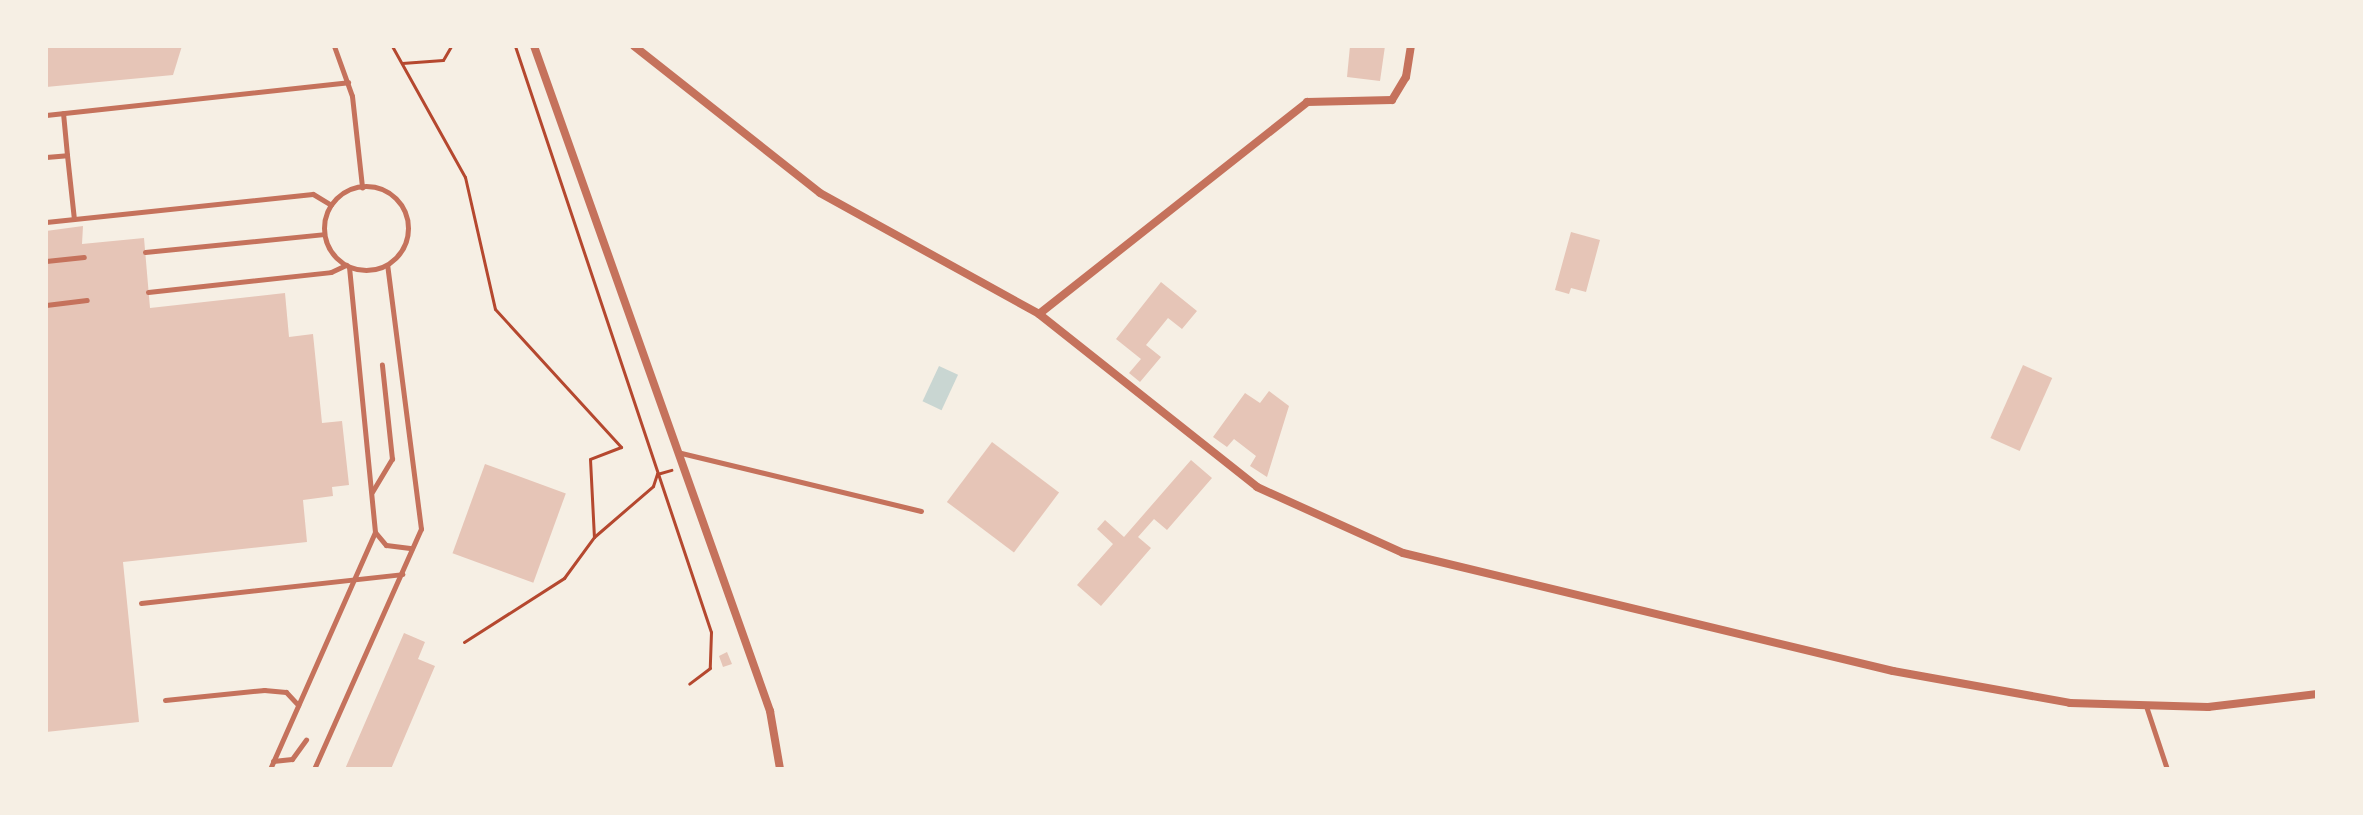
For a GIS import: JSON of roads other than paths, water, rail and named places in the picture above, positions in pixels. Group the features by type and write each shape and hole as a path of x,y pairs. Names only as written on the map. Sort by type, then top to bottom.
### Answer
{"street":[{"path":"534,46 770,711 780,769"},
{"path":"634,46 820,193 1039,314 1257,487 1403,553 1893,671 2070,703 2208,707 2317,694"},
{"path":"1039,314 1307,102 1392,100 1406,77 1411,46"}],"lane":[{"path":"334,46 348,82 362,187"},
{"path":"46,115 348,82"},
{"path":"63,113 74,219"},
{"path":"46,157 67,155"},
{"path":"270,769 375,532 347,266 329,247 324,234 331,205 362,187 389,193 406,215 405,243 387,265 421,529 314,769"},
{"path":"46,222 313,194 331,205"},
{"path":"145,252 324,234"},
{"path":"46,261 84,257"},
{"path":"148,292 331,272 347,266 387,265"},
{"path":"46,305 87,300"},
{"path":"372,492 392,459 382,365"},
{"path":"676,452 921,511"},
{"path":"375,532 386,545 412,548"},
{"path":"141,603 402,574"},
{"path":"165,700 264,690 286,692 298,705"},
{"path":"2146,705 2167,769"},
{"path":"273,761 292,759 306,740"}]}
